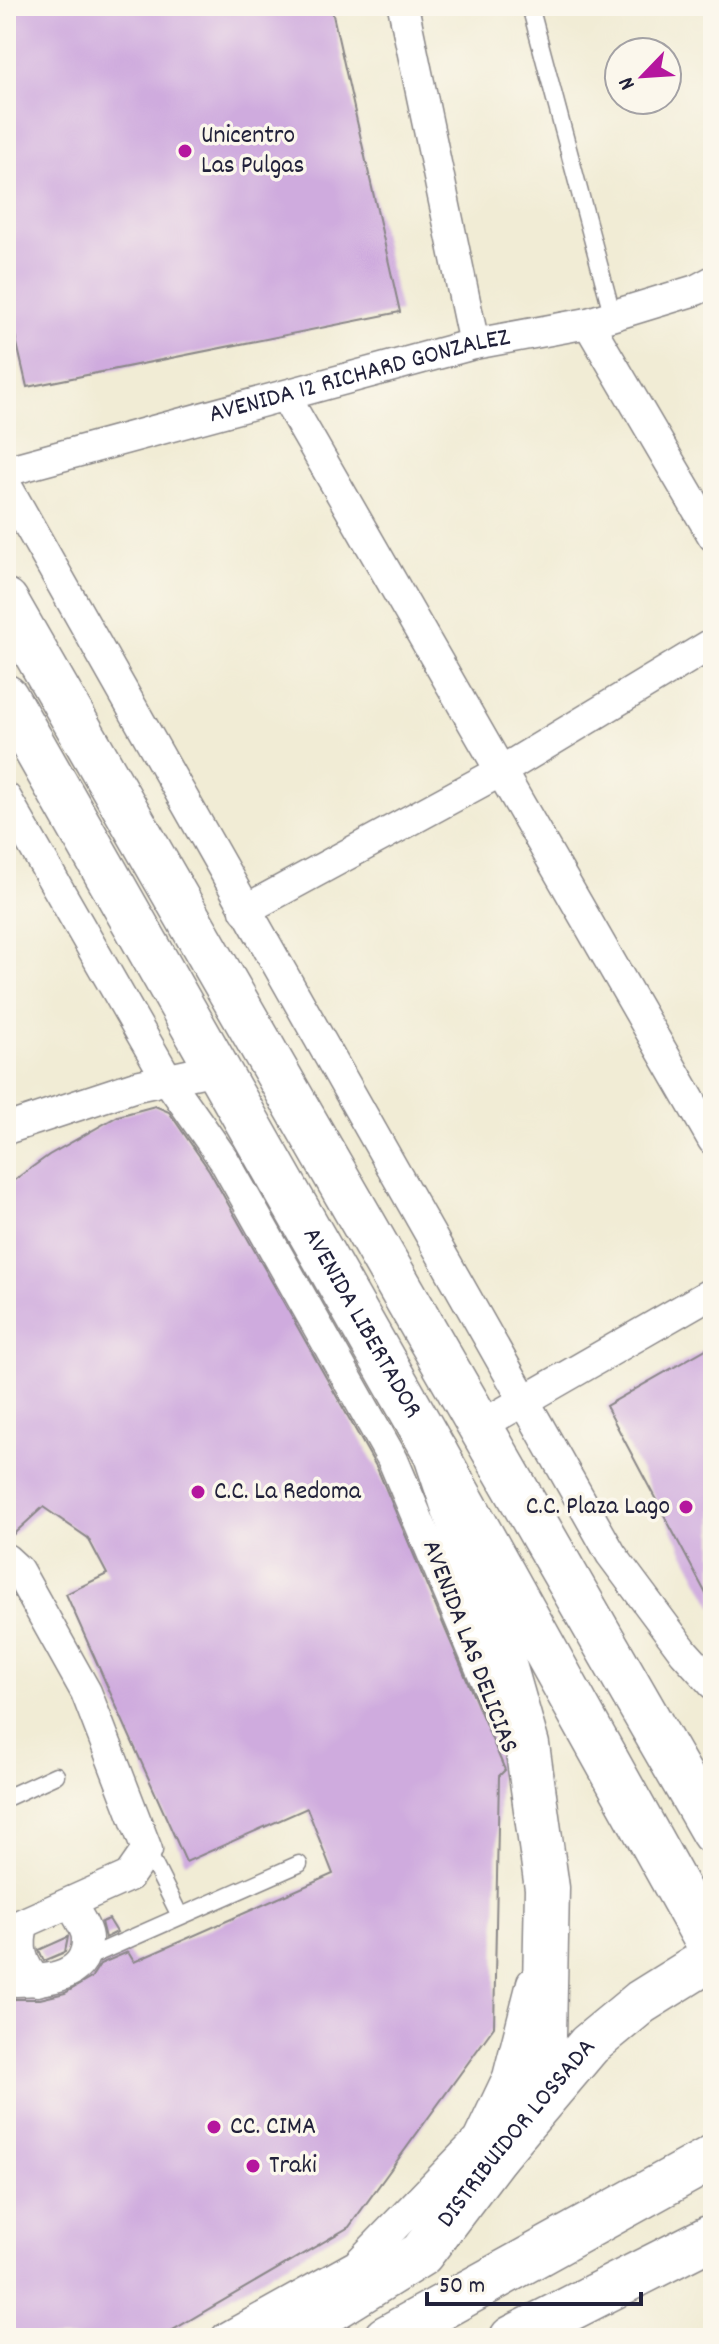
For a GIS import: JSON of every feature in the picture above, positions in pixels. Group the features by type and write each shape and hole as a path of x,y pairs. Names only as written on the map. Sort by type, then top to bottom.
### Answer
{"main road":[{"name":"AVENIDA LIBERTADOR","path":"6,601 713,1832"},
{"name":"AVENIDA LIBERTADOR","path":"6,697 435,1452 713,1954"},
{"path":"435,1452 488,1609 527,1745 547,1888 544,2036 496,2155"},
{"name":"DISTRIBUIDOR LOSSADA","path":"285,2338 421,2254 496,2155 589,2045 641,2002 713,1954"},
{"path":"386,2338 712,2158"},
{"path":"512,2338 713,2236"}],"street":[{"path":"403,6 474,344"},
{"name":"AVENIDA 12 RICHARD GONZALEZ","path":"6,471 474,344 600,318 696,290 713,281"},
{"path":"600,318 713,536"},
{"path":"285,396 503,770 713,1140"},
{"path":"6,485 611,1554 684,1652 713,1684"},
{"path":"245,910 503,770 713,643"},
{"name":"AVENIDA LAS DELICIAS","path":"6,798 168,1080 224,1160 393,1460 479,1660 513,1749 530,1865 532,1983 508,2077 478,2140 357,2265 226,2338"},
{"path":"6,1129 136,1086 216,1069"},
{"path":"480,1426 713,1292"},
{"path":"6,1559 18,1570 86,1692 147,1850 129,1876 14,1928 23,1967 37,1981"},
{"path":"6,1981 37,1981 65,1975 84,1959 88,1936 71,1904"}],"lane":[{"path":"530,6 600,318"},
{"path":"6,1798 56,1775"},
{"path":"147,1850 180,1916"},
{"path":"84,1959 299,1864"}],"building":[{"name":"Unicentro Las Pulgas","path":"6,6 331,6 400,312 27,387 6,296"},
{"path":"155,1106 169,1112 209,1170 377,1468 505,1770 499,1776 494,2027 349,2227 159,2338 6,2338 6,1999 40,1999 65,1993 91,1978 100,1964 128,1952 134,1962 333,1874 307,1808 186,1862 66,1594 107,1574 88,1538 43,1507 6,1541 6,1186 49,1155 118,1116"},
{"name":"C.C. Plaza Lago","path":"713,1345 713,1607 606,1406"},
{"path":"109,1919 117,1932 105,1938 101,1922"},
{"path":"68,1937 65,1952 44,1961 39,1950"}],"place":[{"name":"Unicentro Las Pulgas","path":"185,151"},
{"name":"C.C. La Redoma","path":"198,1492"},
{"name":"C.C. Plaza Lago","path":"686,1507"},
{"name":"CC. CIMA","path":"214,2127"},
{"name":"Traki","path":"253,2166"}]}
